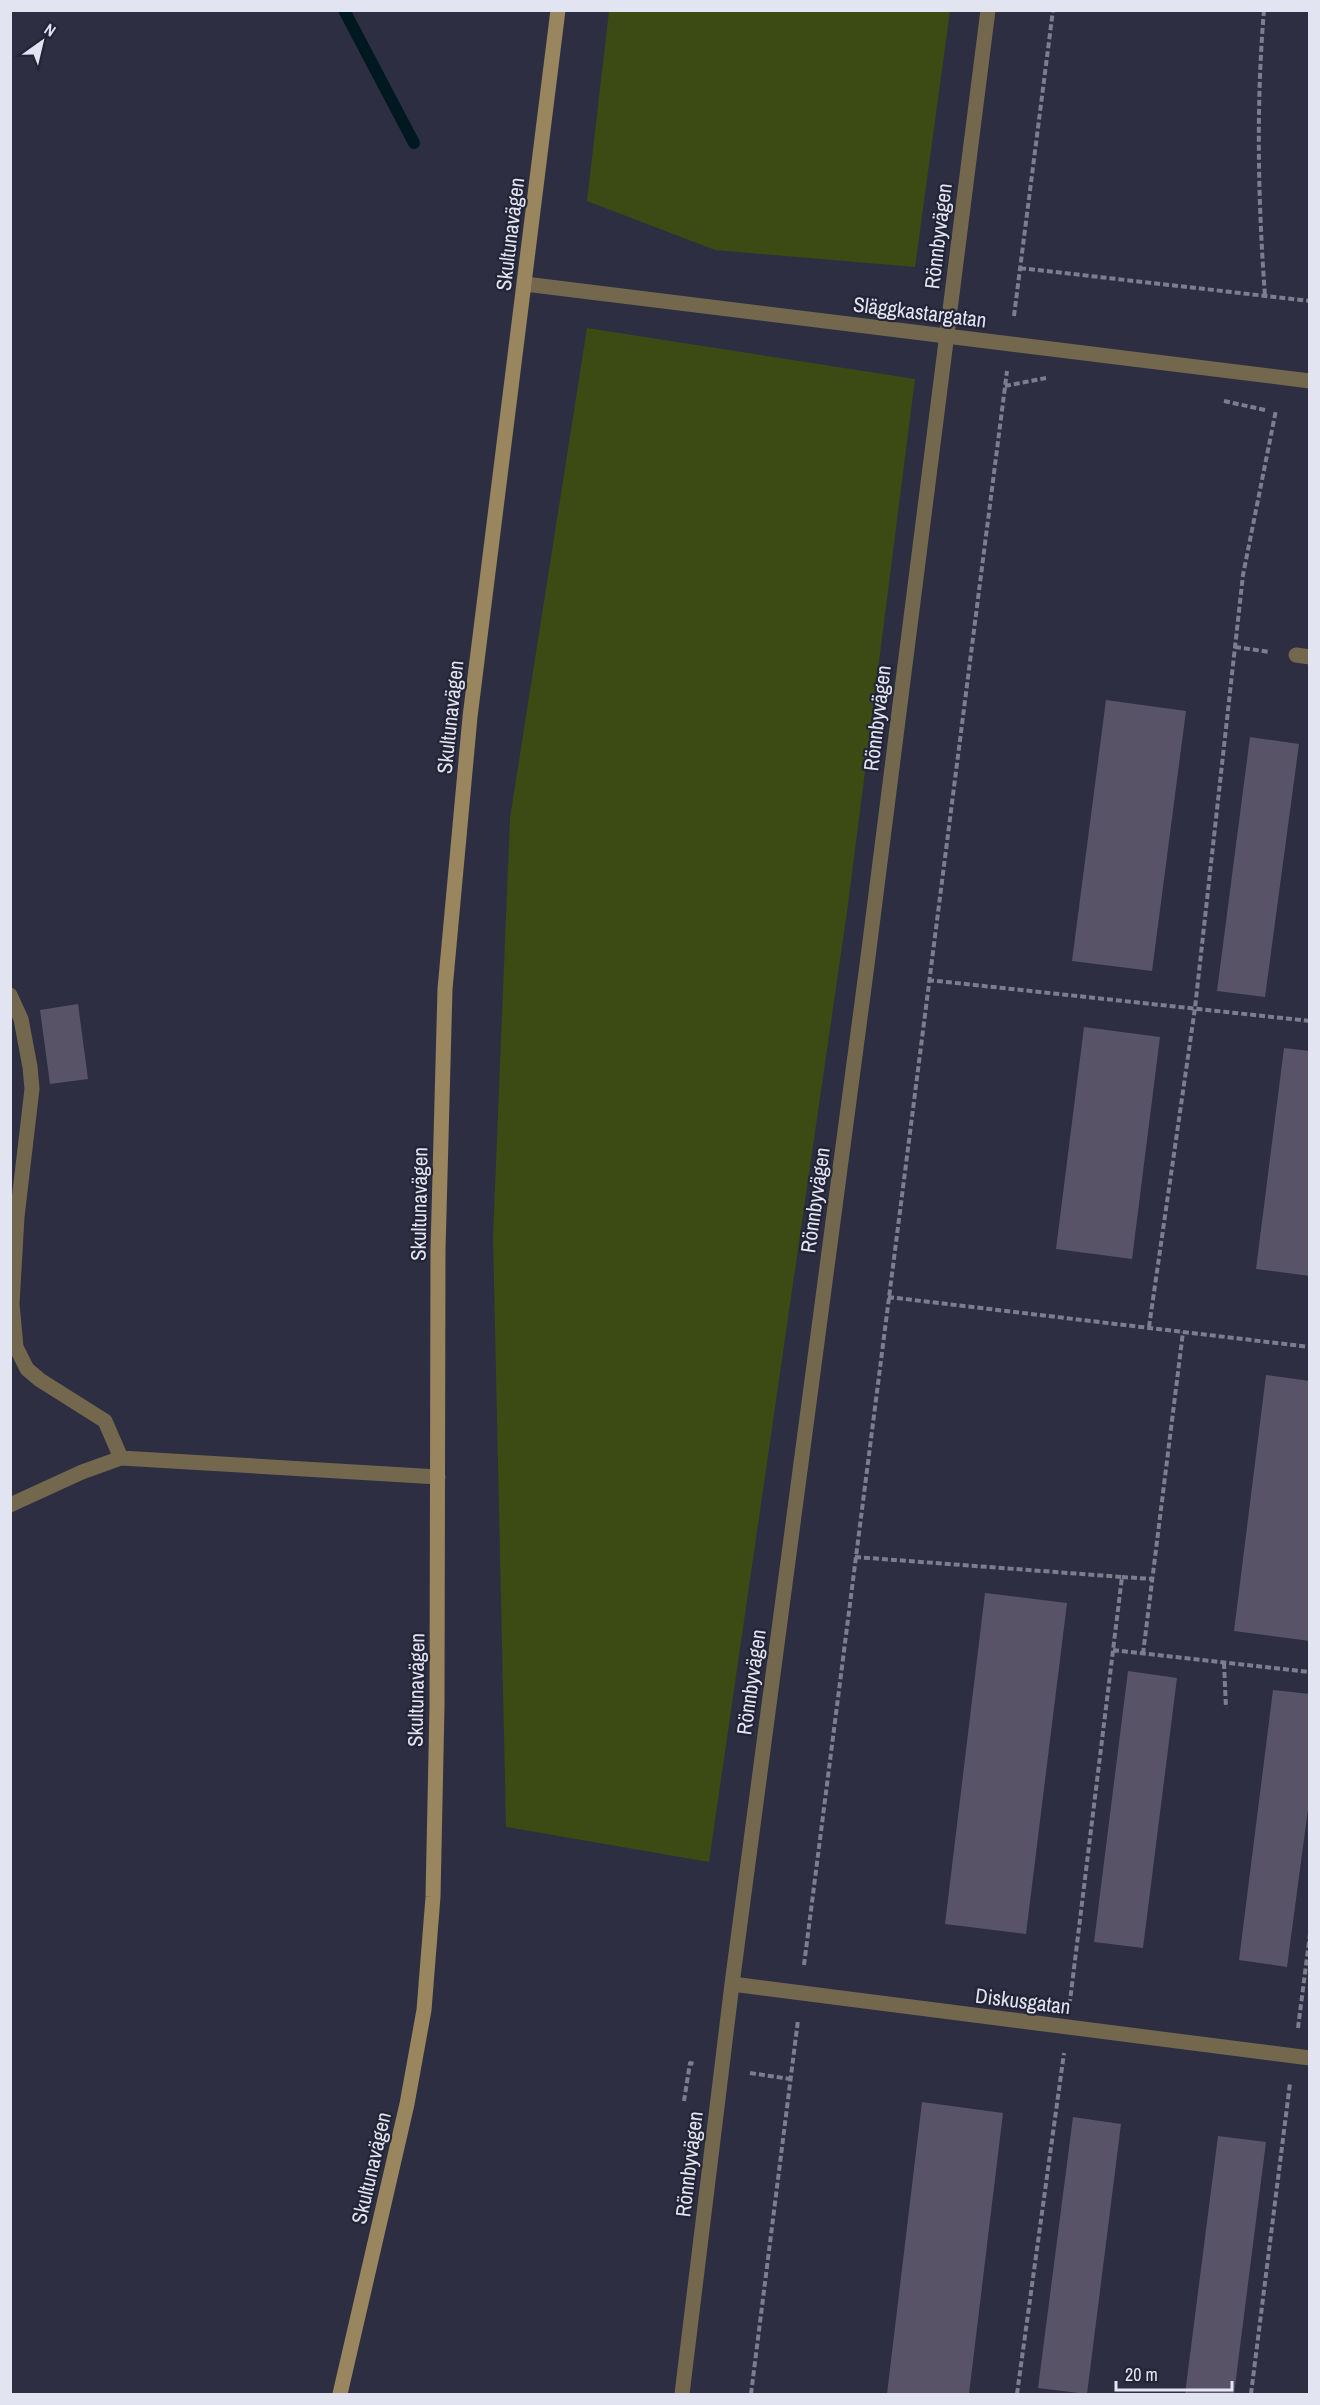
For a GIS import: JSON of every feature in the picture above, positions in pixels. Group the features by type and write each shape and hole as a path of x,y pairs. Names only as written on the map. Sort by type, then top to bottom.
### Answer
{"main road":[{"name":"Skultunavägen","path":"340,2394 407,2104 424,2010 433,1885 438,1250 445,989 470,717 558,10"}],"street":[{"name":"Rönnbyvägen","path":"682,2394 732,1984 867,965 988,10"},
{"name":"Släggkastargatan","path":"525,284 1310,381"},
{"path":"10,995 21,1019 32,1089 17,1228 12,1304 16,1347 27,1369 40,1380 105,1421 122,1458"},
{"path":"10,1505 82,1472 122,1458 438,1477"},
{"name":"Diskusgatan","path":"732,1984 1310,2058"}],"path":[{"path":"751,2394 928,980 1053,10"},
{"path":"1264,10 1260,62 1257,188 1265,296"},
{"path":"1020,268 1310,302"},
{"path":"1149,1327 1195,1008 1243,575 1276,410"},
{"path":"1235,647 1303,656"},
{"path":"928,980 1310,1021"},
{"path":"888,1297 1310,1347"},
{"path":"1143,1654 1183,1332"},
{"path":"855,1557 1152,1579"},
{"path":"1017,2394 1067,2028 1122,1577"},
{"path":"1113,1650 1310,1672"},
{"path":"1224,1663 1226,1708"},
{"path":"1251,2394 1310,1934"}],"green space":[{"path":"609,11 950,11 915,267 715,250 587,201"},
{"path":"587,328 915,379 848,905 709,1862 506,1827 493,1237 510,818"}],"building":[{"path":"1106,700 1186,711 1152,971 1072,961"},
{"path":"1250,737 1299,744 1265,997 1217,991"},
{"path":"78,1004 88,1079 50,1084 40,1010"},
{"path":"1084,1027 1160,1037 1132,1259 1056,1249"},
{"path":"1284,1048 1310,1051 1310,1276 1256,1269"},
{"path":"1266,1375 1310,1381 1310,1641 1234,1631"},
{"path":"985,1593 1067,1603 1026,1934 945,1924"},
{"path":"1128,1671 1177,1678 1143,1948 1094,1942"},
{"path":"1273,1690 1310,1694 1310,1794 1287,1967 1239,1960"},
{"path":"922,2102 1003,2113 969,2394 887,2394"},
{"path":"1073,2117 1121,2124 1087,2394 1038,2388"},
{"path":"1218,2136 1266,2142 1234,2394 1185,2394"}],"waterway":[{"path":"344,10 414,143"}]}
